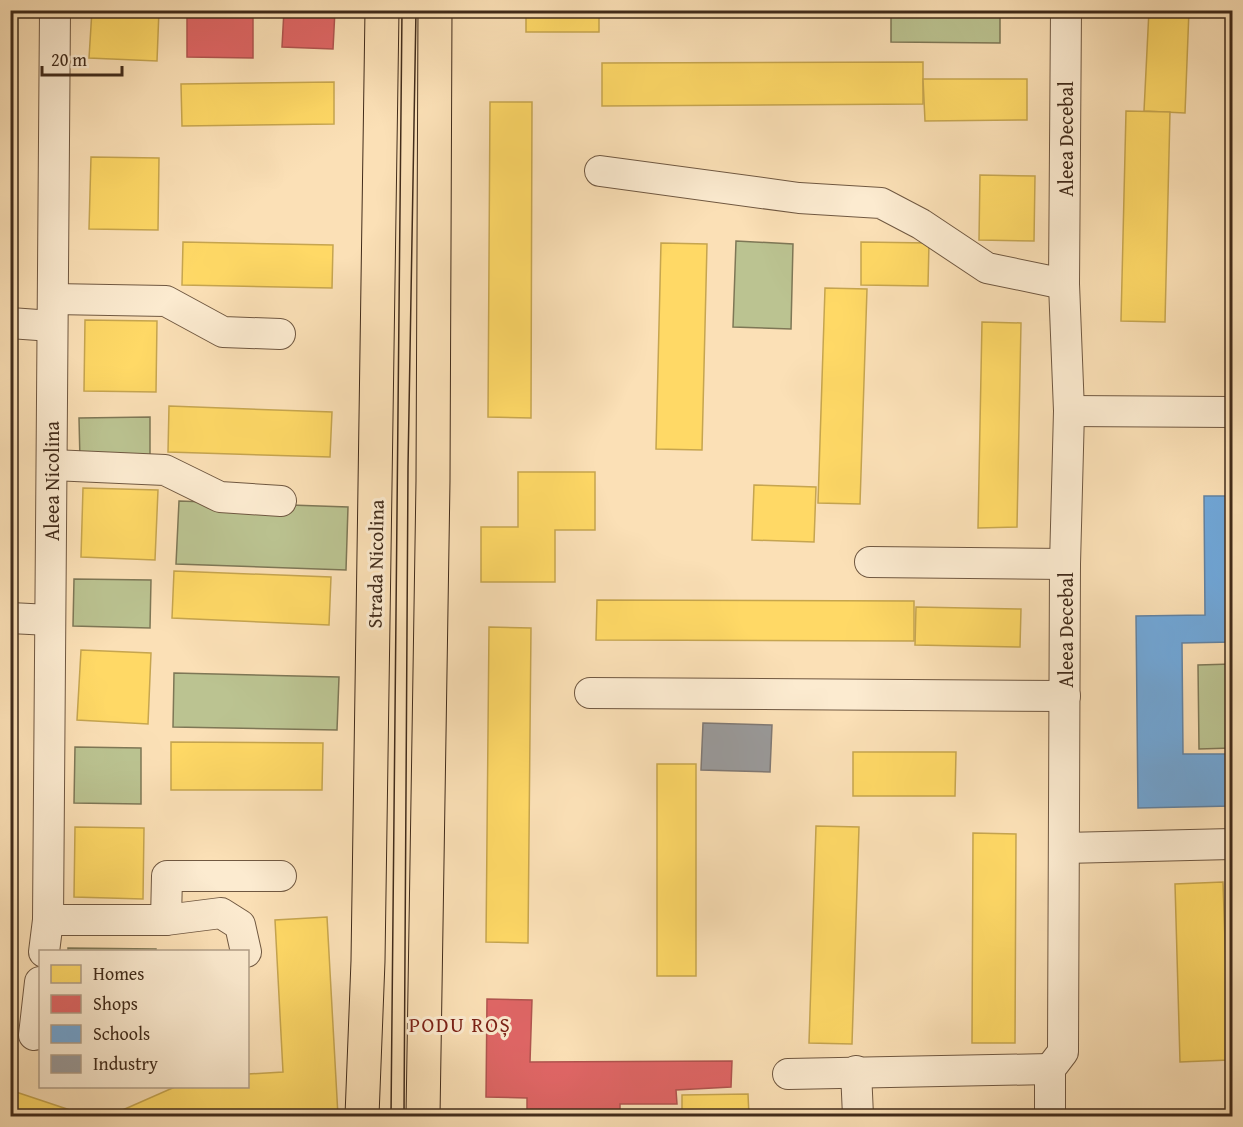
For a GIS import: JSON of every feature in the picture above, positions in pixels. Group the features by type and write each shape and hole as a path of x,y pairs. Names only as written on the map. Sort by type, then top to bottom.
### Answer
{"main road":[{"name":"Strada Nicolina","path":"362,1116 368,961 382,10"},
{"path":"423,1116 432,551 435,10"}],"street":[{"name":"Aleea Nicolina","path":"44,950 48,921 55,10"},
{"name":"Aleea Decebal","path":"1050,1069 1063,1052 1065,564 1069,411 1064,284 1066,10"},
{"path":"600,171 800,198 881,203 921,224 987,268 1064,284"},
{"path":"10,323 53,312 166,301 223,332 280,334"},
{"path":"1069,411 1233,412"},
{"path":"52,465 165,470 220,497 281,501"},
{"path":"870,562 1065,564"},
{"path":"10,618 50,620"},
{"path":"590,693 1065,696"},
{"path":"1064,848 1233,844"},
{"path":"166,920 167,876 281,876"},
{"path":"48,921 166,920 221,913 240,925 246,950"},
{"path":"28,1033 39,986"},
{"path":"788,1074 1050,1069 1050,1116"},
{"path":"856,1071 858,1116"}],"green space":[{"path":"891,11 1000,11 1000,43 891,42"},
{"path":"736,241 793,244 791,329 733,327"},
{"path":"150,417 150,460 80,461 79,418"},
{"path":"179,501 348,507 346,570 176,564"},
{"path":"74,579 151,580 150,628 73,626"},
{"path":"1232,664 1232,748 1199,749 1198,665"},
{"path":"174,673 339,677 337,730 173,727"},
{"path":"75,747 141,748 141,804 74,803"},
{"path":"68,948 156,949 156,950 68,950"}],"building: Homes":[{"path":"92,10 159,10 157,61 89,58"},
{"path":"526,10 599,10 599,32 526,32"},
{"path":"1149,10 1189,10 1185,113 1144,111"},
{"path":"923,62 923,104 602,106 602,63"},
{"path":"923,79 1027,79 1027,120 925,121"},
{"path":"334,82 334,124 182,126 181,84"},
{"path":"490,102 532,102 531,418 488,417"},
{"path":"1126,111 1170,112 1165,322 1121,321"},
{"path":"91,157 159,158 158,230 89,229"},
{"path":"980,175 1035,176 1034,241 979,240"},
{"path":"183,242 333,245 332,288 182,285"},
{"path":"861,242 929,243 928,286 861,285"},
{"path":"661,243 707,244 702,450 656,449"},
{"path":"825,288 867,289 860,504 818,503"},
{"path":"85,320 157,321 156,392 84,391"},
{"path":"982,322 1021,323 1017,527 978,528"},
{"path":"169,406 332,412 330,457 168,452"},
{"path":"518,472 595,472 595,530 555,530 555,582 481,582 481,527 518,527"},
{"path":"754,485 816,487 814,542 752,540"},
{"path":"83,488 158,490 155,560 81,557"},
{"path":"174,571 331,577 329,625 172,618"},
{"path":"597,600 914,601 914,641 596,640"},
{"path":"916,607 1021,609 1020,647 915,645"},
{"path":"489,627 531,628 528,943 486,942"},
{"path":"81,650 151,653 148,724 77,720"},
{"path":"171,742 323,743 322,790 171,790"},
{"path":"853,752 956,752 955,796 853,796"},
{"path":"657,764 696,764 696,976 657,976"},
{"path":"816,826 859,827 852,1044 809,1043"},
{"path":"75,827 144,828 143,899 74,897"},
{"path":"973,833 1016,834 1015,1043 972,1043"},
{"path":"1223,882 1229,1060 1180,1062 1175,884"},
{"path":"327,917 338,1116 109,1116 172,1088 249,1088 249,1074 283,1072 275,920"},
{"path":"10,1090 88,1116 10,1116"},
{"path":"748,1094 749,1116 682,1116 682,1095"}],"building: Shops":[{"path":"284,10 335,10 333,49 282,47"},
{"path":"187,14 253,17 253,58 187,57"},
{"path":"487,999 532,1000 530,1062 732,1061 731,1087 676,1090 677,1104 620,1104 620,1116 527,1116 527,1098 486,1097"},
{"path":"1010,1110 1010,1116 942,1116 942,1112"}],"building: Schools":[{"path":"1204,496 1232,496 1232,642 1182,643 1183,754 1232,754 1232,806 1138,808 1136,616 1205,615"}],"building: Industry":[{"path":"703,723 772,725 770,772 701,770"},
{"path":"10,836 15,836 14,902 10,902"}],"tram line":[{"path":"391,1116 402,10"},
{"path":"404,1116 408,467 416,10"}],"district":[{"name":"PODU ROȘ","path":"460,1024"}]}
